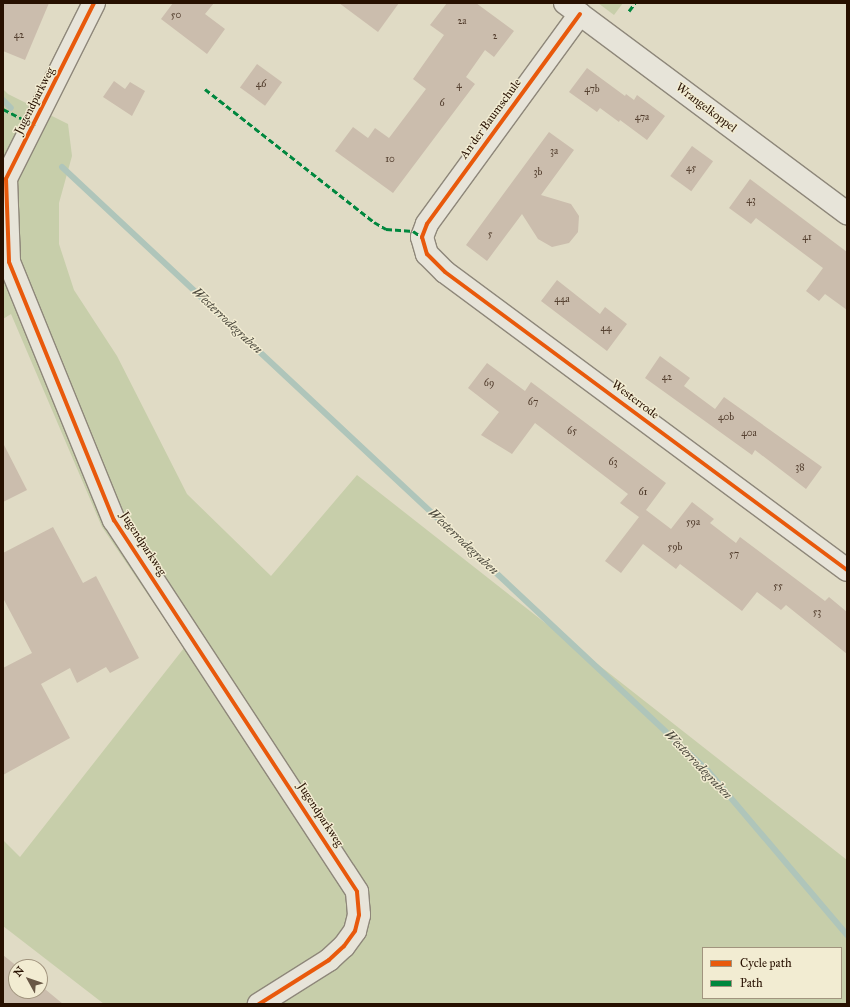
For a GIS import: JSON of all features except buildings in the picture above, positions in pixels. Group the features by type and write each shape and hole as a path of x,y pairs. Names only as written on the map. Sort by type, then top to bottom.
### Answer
{"street":[{"name":"Jugendparkweg","path":"94,3 6,179 9,262 114,520 357,892 359,915 355,931 344,946 329,960 259,1004"},
{"name":"Wrangelkoppel","path":"572,9 847,212"},
{"name":"An der Baumschule","path":"422,237 434,213 572,9"},
{"name":"Westerrode","path":"422,237 427,254 445,272 847,570"}],"green space":[{"path":"598,3 623,3 614,15"},
{"path":"3,89 8,94 68,124 72,156 59,203 59,244 74,290 117,356 187,494 271,576 357,475 847,860 847,1004 104,1004 48,961 48,959 46,959 3,926 3,840 20,857 184,648 102,527 11,314 3,319"}],"waterway":[{"path":"3,100 11,108"},
{"name":"Westerrodegraben","path":"62,167 708,771 847,935"}],"marked path":[{"path":"629,11 635,3"},
{"path":"205,89 374,222 386,229 413,231 422,237"},
{"path":"3,109 35,125"}],"cycle path":[{"path":"94,3 6,179 9,262 114,520 357,892 359,915 355,931 344,946 329,960 259,1004"},
{"path":"580,14 427,224 422,237 427,254 445,272 847,570"}]}
